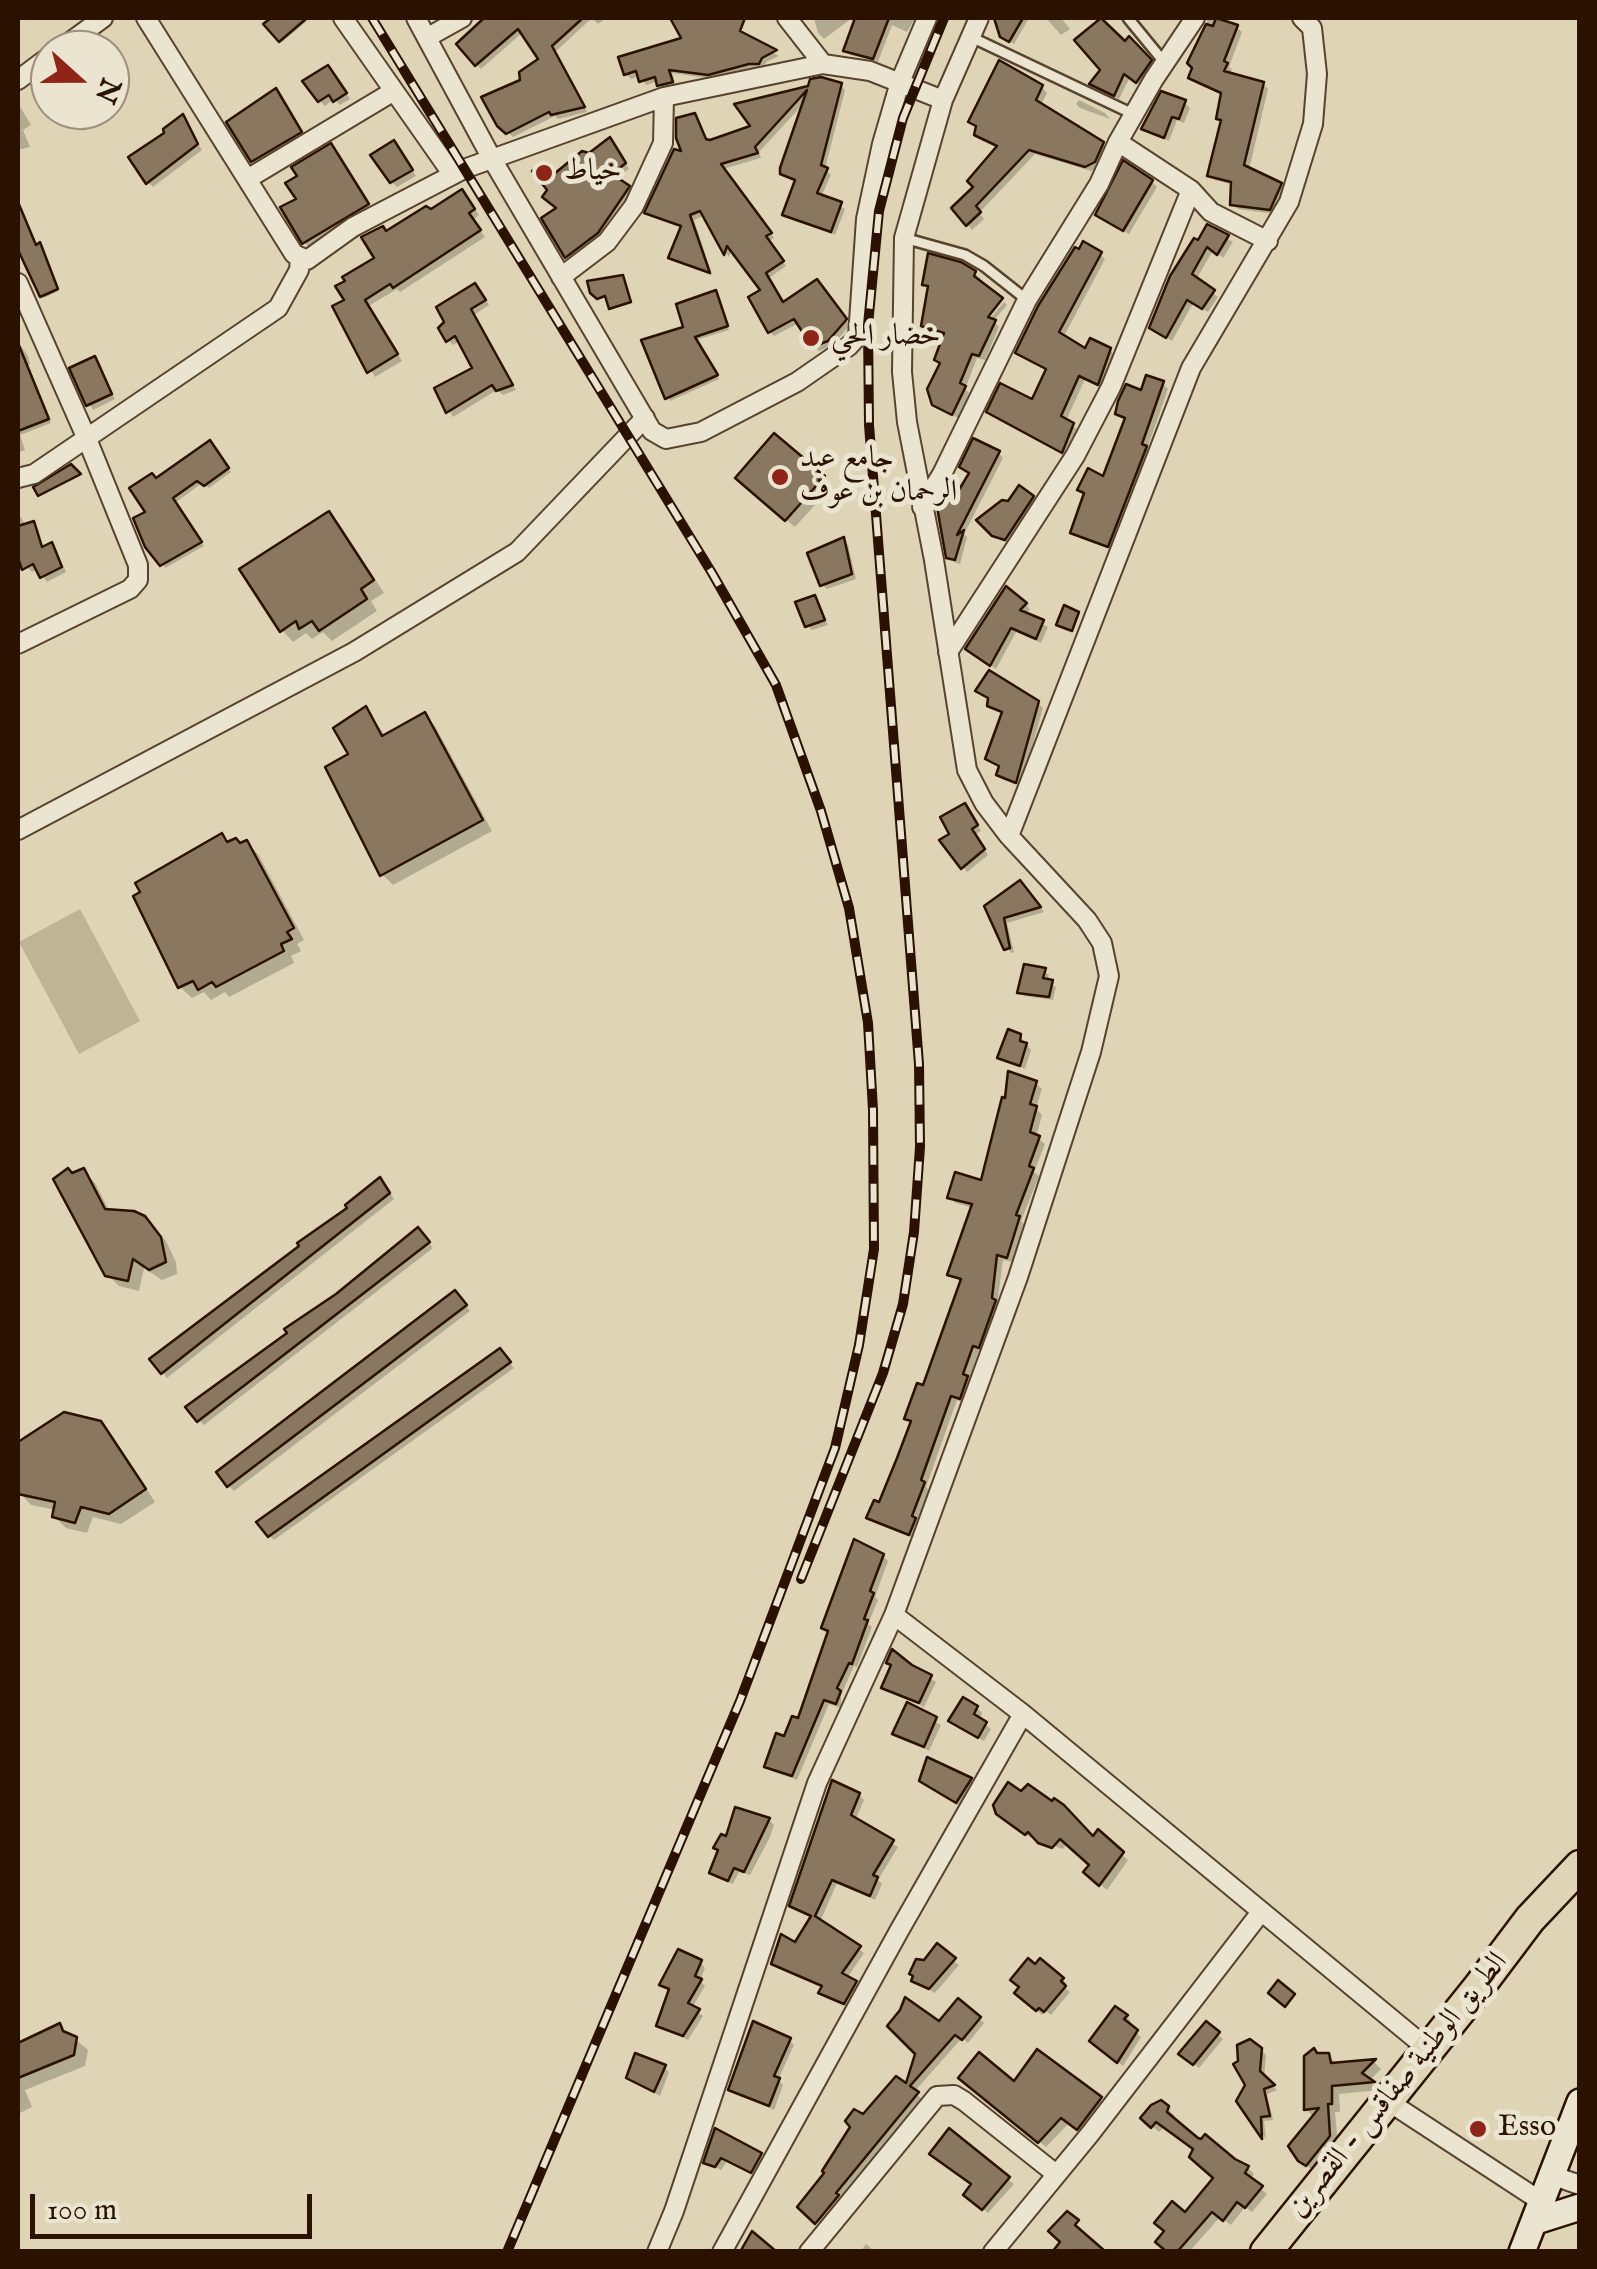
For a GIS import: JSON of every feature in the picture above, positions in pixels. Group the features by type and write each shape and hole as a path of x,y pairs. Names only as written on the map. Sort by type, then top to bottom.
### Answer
{"main road":[{"name":"الطريق الوطنية صفاقس - القصرين","path":"1530,1919 1550,1881 1580,1843"},
{"name":"الطريق الوطنية صفاقس - القصرين","path":"1266,2252 1530,1919 1580,1866"},
{"path":"1522,2252 1552,2175 1572,2152 1580,2102"},
{"path":"1539,2211 1580,2207"}],"street":[{"path":"146,18 300,258 313,257 354,227 453,175 664,97 823,64 870,71 943,100"},
{"path":"343,18 453,175"},
{"path":"416,18 492,159 645,418 658,438 666,440 701,432 796,382 858,336 866,218 882,144 900,82 928,18"},
{"path":"428,37 462,18"},
{"path":"787,18 823,64"},
{"path":"657,2252 817,1784 894,1615 1052,1178 1103,1012 1109,976 1102,943 1086,920 1009,836 984,803 967,770 902,372 904,238 943,100 979,18"},
{"path":"922,507 1027,300 1098,184 1164,62 1195,18"},
{"path":"1009,836 1191,368 1289,202 1313,124 1317,53 1312,28 1302,18"},
{"path":"249,178 394,90"},
{"path":"562,277 607,242 634,206 663,143 664,97"},
{"path":"1118,142 1191,190 1211,212 1268,240"},
{"path":"948,652 1075,456 1111,387 1191,190"},
{"path":"18,478 34,474 88,439 278,308 288,294 300,258"},
{"path":"18,282 88,439 138,566 138,580 130,590 18,644"},
{"path":"18,830 354,652 518,552 645,418"},
{"path":"894,1615 1023,1714 1429,2050"},
{"path":"722,2252 1023,1714"},
{"path":"993,2252 1262,1912"},
{"path":"808,2252 937,2096 946,2094 964,2100 1056,2174"},
{"path":"1386,2100 1539,2211"},
{"path":"1552,2175 1580,2184"}],"lane":[{"path":"1128,18 1164,62"},
{"path":"970,36 1136,116"},
{"path":"904,238 964,255 1027,300"}],"shaded area":[{"path":"80,909 140,1021 79,1054 19,942"}],"building":[{"path":"271,18 307,18 279,42 263,24"},
{"path":"484,18 583,18 552,46 585,107 551,115 549,112 506,134 481,97 520,80 519,72 538,59 518,29 475,66 456,44"},
{"path":"670,18 745,18 740,31 777,50 759,64 708,75 669,70 673,82 657,86 655,77 639,82 636,71 624,75 618,57 681,38"},
{"path":"855,18 889,18 873,59 843,51"},
{"path":"994,18 1023,18 1009,42 1000,37"},
{"path":"1101,18 1125,41 1129,36 1152,60 1136,83 1124,74 1114,96 1089,84 1100,70 1074,40"},
{"path":"1216,18 1238,25 1224,71 1264,82 1244,165 1282,183 1270,210 1230,205 1231,182 1207,176 1221,120 1216,119 1221,93 1188,78 1192,68 1187,63 1206,24 1213,26"},
{"path":"999,60 1043,85 1036,100 1104,142 1095,162 1085,167 1029,150 976,206 981,212 966,226 951,208 973,187 967,181 997,146 974,135 976,126 968,122"},
{"path":"328,65 347,93 333,102 329,95 318,102 302,81"},
{"path":"821,77 842,83 821,165 828,168 817,193 842,202 831,232 782,215 795,180 780,174 780,168 807,90 755,147 758,153 721,164 772,233 766,236 784,261 766,273 783,302 817,279 847,319 828,341 812,347 794,319 768,333 748,297 760,290 727,246 724,255 700,211 690,215 710,273 668,258 681,226 644,213 674,149 681,151 676,118 695,113 706,139 710,140 750,126 734,104 808,86 810,79"},
{"path":"276,88 302,132 251,162 226,122"},
{"path":"1161,91 1186,100 1179,119 1172,117 1164,138 1141,129"},
{"path":"183,114 198,144 146,184 128,157 164,133 163,129"},
{"path":"610,137 626,163 612,174 630,186 598,233 565,258 541,218 556,208 542,197 547,190 532,171 549,164 554,174 582,151 589,153"},
{"path":"394,140 413,170 390,183 370,155"},
{"path":"331,143 369,204 302,244 280,207 296,199 285,183 297,176 291,167"},
{"path":"1123,160 1153,180 1123,231 1095,215"},
{"path":"462,189 475,209 469,213 481,230 393,288 390,284 365,300 398,354 367,373 332,306 344,300 335,286 345,281 342,277 374,258 361,237 383,226 386,231"},
{"path":"18,202 36,245 40,242 58,289 40,297 18,250"},
{"path":"1207,224 1229,235 1217,255 1207,247 1192,274 1215,290 1202,309 1187,300 1166,338 1149,328 1170,276"},
{"path":"1083,241 1102,252 1059,332 1085,348 1090,338 1111,348 1098,385 1079,376 1061,416 1074,423 1062,453 986,412 1000,383 1032,399 1046,369 1015,353 1038,306 1075,247 1079,249"},
{"path":"928,253 961,262 976,271 974,276 1003,298 988,317 996,320 979,356 972,354 960,383 966,386 952,415 932,405 927,389 940,363 934,360 944,333 921,326 928,286 922,285"},
{"path":"623,275 631,302 609,309 605,296 597,299 590,293 587,281"},
{"path":"475,283 486,300 471,309 513,385 496,391 492,385 446,413 434,388 472,368 455,336 446,342 438,328 444,322 436,307"},
{"path":"716,290 728,326 695,337 718,375 665,399 641,340 683,327 676,304"},
{"path":"18,343 49,419 18,431"},
{"path":"95,356 112,394 86,406 69,368"},
{"path":"1146,375 1164,381 1142,444 1147,446 1108,547 1070,533 1084,493 1077,490 1088,468 1103,476 1125,418 1115,414 1118,401 1126,384 1141,390"},
{"name":"جامع عبد الرحمان بن عوف","path":"774,433 825,476 785,521 735,478"},
{"path":"973,438 1000,451 957,535 964,530 955,560 946,558 937,507 944,496 953,500 969,473 959,467"},
{"path":"210,440 229,468 204,486 197,481 173,498 202,542 160,566 145,547 133,518 145,512 129,488 152,473 156,478"},
{"path":"71,464 81,474 38,496 33,487"},
{"path":"1019,485 1034,496 1005,540 992,536 976,520 1002,500 1008,501"},
{"path":"329,511 374,580 361,589 367,599 319,631 312,621 299,629 296,621 280,632 239,569"},
{"path":"34,521 42,547 52,542 62,567 40,578 33,564 22,570 18,558 18,526"},
{"path":"844,537 852,574 820,586 807,553"},
{"path":"1006,586 1027,603 1020,610 1044,620 1036,639 1011,628 990,666 965,649"},
{"path":"815,595 825,620 805,627 795,602"},
{"path":"1064,605 1079,612 1072,631 1056,625"},
{"path":"989,670 1039,701 1016,783 996,775 999,766 985,759 1002,712 987,706 988,698 975,691"},
{"path":"366,706 382,736 425,712 483,820 380,876 325,767 348,754 333,728"},
{"path":"965,803 978,825 972,829 985,849 961,869 939,840 949,834 940,817"},
{"path":"222,833 227,842 236,838 240,843 247,840 294,928 287,932 292,939 281,944 284,951 216,987 212,982 198,990 193,981 178,988 133,896 140,892 135,883"},
{"path":"1020,880 1041,907 1004,918 1010,948 1004,950 984,906"},
{"path":"1024,964 1046,968 1043,978 1053,980 1049,997 1017,993"},
{"path":"1008,1029 1021,1034 1020,1041 1027,1043 1020,1066 997,1058"},
{"path":"1008,1071 1037,1081 1030,1104 1037,1106 1030,1132 1040,1136 1029,1166 1034,1168 1016,1215 1020,1216 1007,1258 997,1255 992,1298 996,1300 979,1348 973,1346 963,1374 968,1376 960,1399 951,1396 921,1480 925,1482 909,1535 866,1518 874,1500 879,1502 897,1458 911,1421 904,1419 917,1383 923,1385 961,1279 947,1275 972,1204 947,1198 955,1172 981,1180 1002,1097 1005,1098"},
{"path":"68,1168 72,1173 84,1168 105,1209 134,1211 145,1216 161,1237 166,1262 149,1270 133,1259 128,1281 105,1276 53,1179"},
{"path":"380,1177 390,1193 161,1374 149,1359 299,1246 297,1243 347,1208 345,1205"},
{"path":"418,1227 430,1242 197,1422 185,1407 287,1333 284,1329 336,1294"},
{"path":"455,1290 467,1305 227,1487 216,1472"},
{"path":"500,1348 511,1362 268,1537 256,1522"},
{"path":"64,1412 101,1421 146,1489 109,1514 81,1507 75,1523 52,1517 55,1502 18,1494 18,1442"},
{"path":"854,1539 884,1554 870,1591 874,1593 864,1619 868,1620 852,1664 849,1663 837,1688 841,1691 836,1704 824,1700 792,1776 764,1767 776,1733 784,1736 792,1716 798,1718 828,1631 821,1628"},
{"path":"892,1649 932,1675 919,1703 881,1688 891,1665 886,1663"},
{"path":"963,1697 978,1706 974,1714 987,1722 978,1738 948,1721"},
{"path":"907,1702 937,1717 924,1747 892,1734"},
{"path":"927,1757 972,1778 956,1803 919,1781"},
{"path":"832,1780 860,1793 851,1815 894,1840 873,1875 878,1877 870,1896 832,1880 815,1916 861,1946 842,1973 857,1981 844,2004 818,1993 822,1986 771,1964 781,1934 795,1942 811,1916 789,1906"},
{"path":"1008,1782 1021,1791 1028,1784 1052,1801 1054,1798 1093,1836 1098,1829 1124,1852 1099,1886 1083,1872 1089,1865 1060,1839 1052,1848 1038,1843 1028,1832 1025,1835 996,1814 993,1805"},
{"path":"735,1807 770,1818 744,1872 734,1868 728,1881 709,1873 718,1850 713,1848 721,1834 726,1836"},
{"path":"937,1943 956,1958 929,1989 911,1981 913,1976 909,1974 916,1959 924,1960"},
{"path":"678,1949 702,1960 695,1976 702,1979 688,2003 700,2009 683,2036 656,2026 669,1989 659,1985"},
{"path":"1028,1958 1035,1964 1040,1958 1064,1978 1061,1981 1066,1986 1044,2012 1039,2008 1036,2011 1014,1993 1019,1987 1010,1980"},
{"path":"1278,1980 1295,1994 1285,2007 1268,1993"},
{"path":"905,1997 939,2021 958,1998 981,2017 962,2040 955,2035 910,2086 919,2092 815,2224 797,2207 824,2173 850,2127 845,2121 854,2109 863,2114 896,2076 906,2083 915,2054 887,2026"},
{"path":"1115,2006 1128,2015 1124,2019 1138,2030 1117,2063 1089,2041"},
{"path":"753,2021 791,2038 774,2076 780,2078 769,2106 728,2090"},
{"path":"1206,2021 1220,2032 1193,2065 1178,2054"},
{"path":"60,2023 63,2031 77,2037 74,2055 18,2078 18,2043"},
{"path":"1250,2039 1262,2048 1260,2071 1275,2085 1264,2089 1270,2116 1261,2117 1262,2139 1236,2101 1245,2085 1233,2064 1238,2061 1237,2045"},
{"path":"1314,2048 1317,2053 1329,2053 1331,2063 1376,2059 1362,2073 1375,2082 1332,2086 1332,2104 1328,2104 1330,2136 1306,2166 1288,2146 1319,2108 1304,2110 1304,2056"},
{"path":"1037,2049 1102,2097 1077,2130 1061,2118 1038,2143 958,2078 979,2052 1014,2081"},
{"path":"635,2053 666,2065 654,2092 626,2078"},
{"path":"1161,2100 1169,2106 1167,2112 1198,2138 1205,2134 1249,2166 1245,2173 1263,2186 1245,2208 1237,2202 1223,2221 1212,2212 1177,2252 1167,2252 1155,2242 1164,2231 1154,2223 1172,2201 1185,2212 1213,2178 1189,2157 1193,2149 1156,2122 1151,2128 1140,2118"},
{"path":"715,2128 762,2153 751,2173 721,2158 715,2167 703,2163"},
{"path":"949,2128 1010,2177 982,2210 963,2195 971,2184 929,2154"},
{"path":"1067,2211 1079,2220 1075,2225 1106,2252 1052,2252 1060,2242 1048,2231"},
{"path":"752,2231 777,2252 740,2252"}],"railway":[{"path":"372,18 712,573 776,685 821,811 849,908 868,1023 874,1249 859,1345 835,1448 740,1701 507,2252"},
{"path":"801,1579 883,1373 903,1304 914,1232 920,1147 919,1064 869,425 868,325 879,211 903,118 944,18"}],"place":[{"name":"خياط","path":"544,173"},
{"name":"خضار الحي","path":"811,338"},
{"name":"جامع عبد الرحمان بن عوف","path":"780,477"},
{"name":"Esso","path":"1478,2129"}]}
